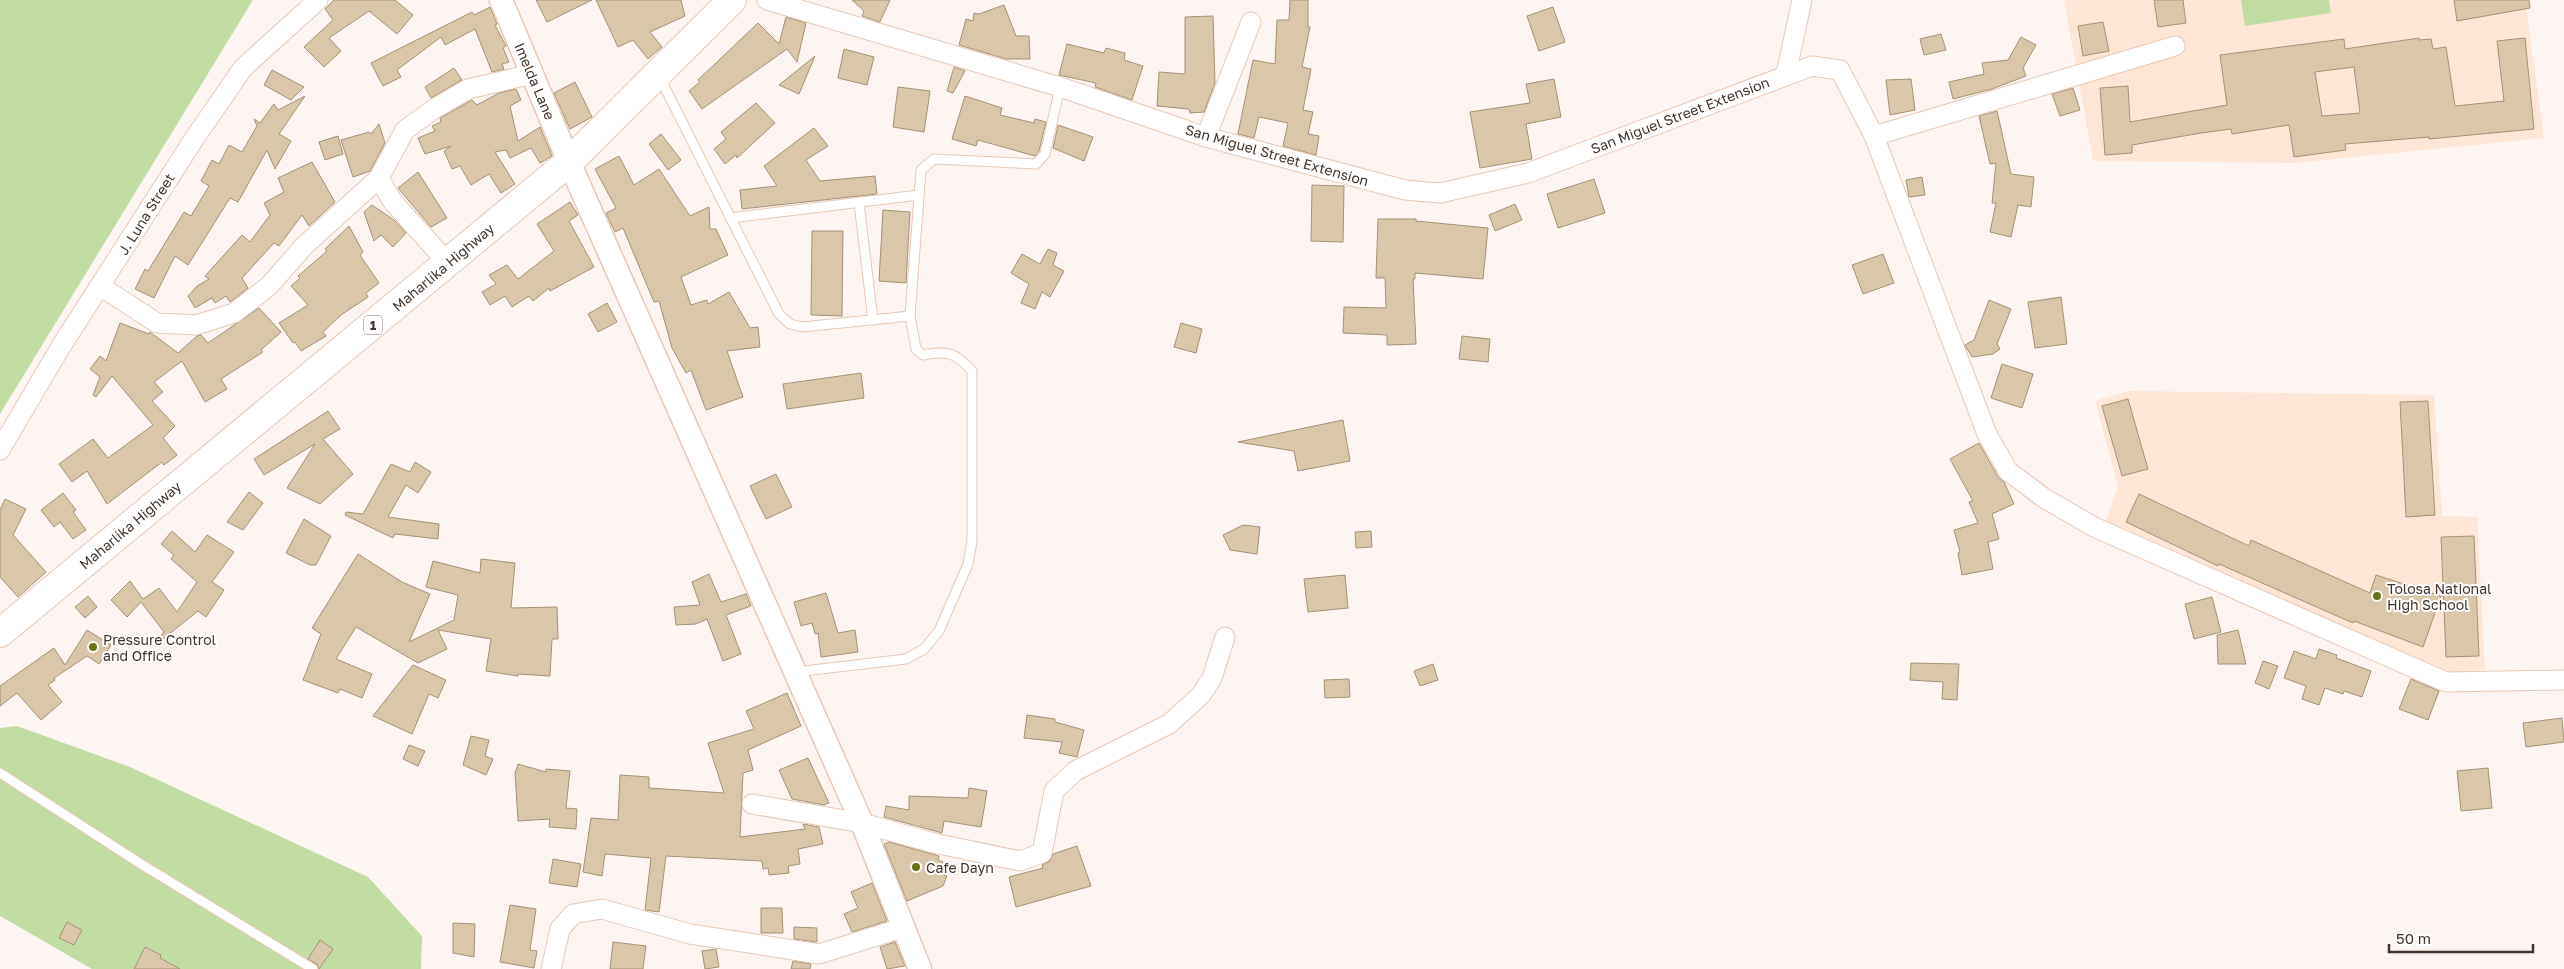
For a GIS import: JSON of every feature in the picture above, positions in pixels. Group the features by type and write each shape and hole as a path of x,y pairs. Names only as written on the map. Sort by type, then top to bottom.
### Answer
{"highway":[{"name":"Maharlika Highway","path":"0,633 569,162 732,0"}],"street":[{"name":"J. Luna Street","path":"0,450 100,286 242,68 318,0"},
{"name":"Imelda Lane","path":"501,0 569,162 862,823 902,928 920,969"},
{"name":"San Miguel Street Extension","path":"767,0 1060,88 1206,137 1404,190 1440,193 1528,173 1786,74 1812,66 1840,70 1874,136"},
{"name":"San Miguel Street Extension","path":"1786,74 1802,0"},
{"path":"1206,137 1252,22"},
{"path":"2176,46 1874,136 1988,434 2008,471 2044,498 2094,527 2446,682 2564,680"},
{"path":"100,286 157,324 196,325 234,313 269,286 304,246 379,178 405,130 434,109 468,89 532,74"},
{"path":"379,178 393,202 448,263"},
{"path":"752,804 862,823 934,843 1020,861 1042,853 1054,791 1074,771 1169,724 1200,695 1212,678 1225,637"},
{"path":"551,969 560,929 573,914 602,909 690,934 820,962 902,928"}],"lane":[{"path":"658,74 779,314 790,324 802,327 910,316"},
{"path":"794,672 906,659 924,649 939,631 968,564 972,541 972,371 959,356 940,352 924,356 916,349 910,316 921,170 934,159 1036,164 1045,154 1060,88"},
{"path":"730,218 919,195"},
{"path":"859,203 872,320"},
{"path":"0,773 141,864 314,969"}],"shaded area":[{"path":"2064,0 2525,0 2544,138 2293,163 2093,161"},
{"name":"Tolosa National High School","path":"2129,391 2434,395 2442,516 2477,517 2485,670 2448,673 2106,521 2118,486 2095,401"}],"green space":[{"path":"0,0 253,0 0,414"},
{"path":"2241,0 2329,0 2331,13 2245,26"},
{"path":"17,726 130,767 368,877 422,936 421,969 92,969 0,916 0,728"}],"building":[{"path":"334,0 395,0 413,15 397,34 369,11 329,38 341,51 324,67 304,47 333,20 325,9"},
{"path":"536,0 592,0 547,22"},
{"path":"596,0 681,0 685,16 650,32 662,47 648,59 633,40 618,47"},
{"path":"852,0 890,0 880,22 862,16 864,11"},
{"path":"1290,0 1308,0 1308,27 1310,27 1302,67 1311,69 1303,110 1313,112 1308,134 1319,136 1316,155 1283,146 1288,123 1259,117 1254,138 1238,134 1253,60 1275,64 1277,20 1289,20"},
{"path":"2154,0 2183,0 2186,23 2158,27"},
{"path":"2454,0 2529,0 2530,8 2457,21"},
{"path":"1004,5 1016,36 1029,36 1030,59 1006,59 959,45 966,19 973,21 974,13 979,14"},
{"path":"490,7 497,24 495,25 506,46 503,48 509,62 502,64 504,69 492,72 475,29 445,45 441,37 397,70 401,77 383,86 371,63 472,12 474,15"},
{"path":"1553,7 1565,42 1539,51 1527,16"},
{"path":"1213,16 1215,83 1204,112 1190,113 1189,109 1157,106 1159,72 1185,74 1185,17"},
{"path":"786,17 806,23 797,62 787,49 702,109 689,91 700,82 698,80 758,23 779,44"},
{"path":"2103,22 2109,51 2083,56 2078,26"},
{"path":"1941,34 1946,50 1924,55 1920,39"},
{"path":"2021,37 2036,45 2023,68 2026,76 1992,89 1953,99 1949,82 1984,74 1982,63 2008,60"},
{"path":"2419,38 2419,40 2431,39 2433,49 2446,47 2455,106 2504,101 2497,41 2525,38 2534,129 2429,139 2429,137 2345,144 2346,150 2294,157 2289,125 2232,134 2231,129 2201,133 2132,145 2132,153 2105,155 2100,88 2128,86 2130,122 2227,105 2220,55 2344,39 2345,49","holes":["2354,67 2360,113 2322,116 2315,72"]},
{"path":"1067,44 1104,53 1106,48 1125,53 1124,60 1143,66 1132,100 1095,87 1096,83 1059,75"},
{"path":"844,49 874,57 867,85 838,78"},
{"path":"815,56 799,94 779,85"},
{"path":"954,67 965,71 953,93 947,91"},
{"path":"454,68 462,80 431,98 425,87"},
{"path":"272,70 304,87 291,100 264,85"},
{"path":"1554,79 1561,117 1526,124 1532,159 1480,168 1470,112 1530,103 1526,84"},
{"path":"1911,79 1915,110 1890,115 1886,80"},
{"path":"575,82 592,117 570,129 554,93"},
{"path":"898,87 930,91 924,132 893,127"},
{"path":"2073,88 2080,110 2060,116 2052,94"},
{"path":"516,89 521,100 510,106 518,141 540,127 552,156 540,163 531,148 510,158 506,150 495,152 515,184 501,193 489,174 471,185 460,166 452,169 444,151 451,146 425,154 418,138 435,131 432,126 441,122 440,118 472,100 477,105 499,93"},
{"path":"305,96 279,134 291,141 275,169 267,150 238,202 230,198 188,265 175,256 154,298 135,289 145,269 148,271 184,212 191,216 209,186 201,181 212,160 219,164 229,145 242,152 257,126 254,119 260,123 274,104 278,110"},
{"path":"965,96 1002,108 1000,115 1034,123 1035,119 1046,122 1039,151 1035,156 978,140 976,146 952,139"},
{"path":"756,103 775,123 737,158 736,155 725,164 714,149 726,139 721,132"},
{"path":"1997,111 2011,174 2034,177 2031,207 2018,205 2011,237 1990,232 1996,203 1992,203 1996,163 1990,164 1979,116"},
{"path":"379,124 385,143 370,171 353,177 341,140 369,132 371,134"},
{"path":"1058,125 1093,137 1084,161 1053,148"},
{"path":"814,128 828,146 806,160 820,181 875,176 877,194 742,209 740,190 777,186 764,166"},
{"path":"661,134 681,160 668,170 649,144"},
{"path":"338,136 343,154 325,160 319,142"},
{"path":"619,156 634,185 659,169 690,216 709,207 710,229 716,229 728,255 681,277 691,305 707,300 708,304 729,292 750,328 758,327 760,347 727,351 743,397 706,410 691,370 686,373 672,348 659,301 654,302 623,228 615,232 606,213 616,208 595,169"},
{"path":"312,162 335,202 309,226 302,215 279,246 274,243 242,278 248,288 230,302 226,296 215,303 212,298 195,308 188,296 197,286 209,279 205,276 242,235 250,242 270,215 264,203 284,192 278,178"},
{"path":"418,172 447,218 431,227 398,188"},
{"path":"1922,177 1925,195 1909,197 1906,180"},
{"path":"1594,179 1605,213 1558,228 1547,194"},
{"path":"1312,185 1344,186 1343,242 1311,241"},
{"path":"570,202 578,215 569,221 594,267 550,291 549,288 533,301 529,296 512,307 505,296 490,305 482,292 496,284 489,275 507,265 518,279 554,251 537,224"},
{"path":"1515,204 1522,220 1495,231 1489,215"},
{"path":"372,205 394,220 406,233 393,247 381,235 374,241 364,212"},
{"path":"883,210 910,212 906,283 879,281"},
{"path":"1378,219 1416,219 1416,221 1488,228 1483,279 1415,273 1415,279 1413,279 1416,344 1387,345 1387,335 1343,333 1344,307 1386,308 1385,278 1376,278"},
{"path":"349,226 363,252 360,255 379,283 366,293 368,297 341,315 323,332 326,336 301,351 279,323 308,305 291,286 300,278 298,276 327,251 325,249"},
{"path":"812,231 843,231 842,316 811,315"},
{"path":"1048,249 1057,253 1053,265 1064,271 1050,297 1042,292 1035,309 1021,303 1029,284 1011,273 1022,254 1040,264"},
{"path":"1883,254 1894,283 1863,294 1852,265"},
{"path":"2061,297 2067,344 2035,348 2028,302"},
{"path":"1989,300 2011,309 1997,344 2000,349 1993,354 1972,357 1965,345 1974,340"},
{"path":"607,303 617,322 598,332 588,314"},
{"path":"259,308 281,332 261,350 263,352 221,379 227,389 205,402 182,361 154,382 163,392 152,401 175,426 163,438 177,455 164,465 162,462 107,504 87,471 72,482 59,464 93,439 108,458 153,425 112,376 96,397 93,395 100,377 90,369 100,356 106,361 120,323 149,334 150,332 178,353 197,336 201,335 208,343"},
{"path":"1181,323 1202,329 1196,353 1174,347"},
{"path":"1462,336 1490,339 1488,362 1459,359"},
{"path":"2002,364 2033,374 2022,408 1991,398"},
{"path":"861,373 864,398 787,409 783,384"},
{"path":"2128,399 2148,469 2122,476 2102,406"},
{"path":"2428,401 2435,515 2406,517 2400,402"},
{"path":"328,411 340,429 323,439 353,474 320,504 287,488 315,444 264,475 254,459"},
{"path":"1343,420 1350,461 1298,471 1294,451 1238,442"},
{"path":"1979,443 1998,477 2004,482 2014,504 1992,514 1999,539 1988,542 1993,569 1962,575 1958,553 1960,552 1954,530 1978,523 1969,502 1973,501 1950,459"},
{"path":"415,462 431,472 418,493 406,485 388,517 439,524 438,539 395,534 393,538 345,515 346,512 363,514 391,464 410,472"},
{"path":"776,474 792,507 766,519 750,486"},
{"path":"249,492 263,503 243,530 227,522"},
{"path":"63,493 76,510 73,512 86,530 73,539 60,522 54,527 41,510"},
{"path":"2139,494 2249,546 2251,540 2370,593 2376,575 2441,596 2423,647 2354,621 2353,623 2219,564 2218,566 2126,522"},
{"path":"5,499 26,509 13,535 46,572 18,597 0,577 0,510"},
{"path":"304,519 331,536 316,565 310,565 286,553"},
{"path":"1243,525 1260,527 1257,554 1230,550 1223,535"},
{"path":"172,531 195,552 207,535 234,552 212,582 224,590 206,617 198,611 163,639 160,637 164,632 141,602 127,617 111,600 130,581 143,599 159,588 177,612 197,582 171,559 174,555 161,544"},
{"path":"1371,531 1372,547 1356,548 1355,532"},
{"path":"2474,536 2479,656 2446,657 2441,537"},
{"path":"358,554 402,582 430,594 409,642 454,620 458,595 426,587 433,561 480,573 481,559 515,563 511,608 557,607 558,639 552,639 550,676 518,674 518,676 486,671 491,639 438,630 447,649 418,663 356,627 336,659 372,674 362,698 340,689 338,693 303,680 321,634 312,628"},
{"path":"709,574 721,602 746,594 751,606 726,615 741,654 723,661 707,619 696,624 676,625 674,607 700,605 692,582"},
{"path":"1345,575 1348,608 1308,612 1304,579"},
{"path":"826,593 838,633 855,630 858,652 821,657 818,633 815,634 812,623 801,626 794,602"},
{"path":"88,596 97,607 85,618 75,607"},
{"path":"2212,597 2221,632 2194,639 2185,604"},
{"path":"87,630 111,645 99,664 87,656 54,678 55,680 48,685 62,702 41,720 17,693 0,706 0,686 54,648 65,665"},
{"path":"2238,630 2246,664 2218,664 2217,635"},
{"path":"2319,649 2337,655 2336,658 2371,671 2362,697 2344,691 2343,694 2325,688 2319,705 2302,699 2306,686 2284,678 2294,651 2316,659"},
{"path":"2263,661 2278,666 2269,689 2255,683"},
{"path":"1911,663 1959,664 1957,700 1942,699 1943,682 1910,680"},
{"path":"1433,664 1438,680 1420,686 1414,671"},
{"path":"413,665 446,680 438,698 429,694 412,734 373,716"},
{"path":"1349,679 1350,697 1325,698 1324,680"},
{"path":"2411,679 2439,691 2428,720 2399,709"},
{"path":"787,693 801,726 748,750 753,770 743,773 740,837 805,829 803,824 819,827 823,844 798,849 800,864 788,866 789,873 769,875 768,868 763,869 762,861 666,856 659,912 645,910 651,858 605,854 602,876 583,872 591,818 618,820 620,775 649,777 649,788 724,793 708,743 754,729 746,711"},
{"path":"1027,715 1055,719 1055,722 1084,730 1077,757 1059,753 1062,742 1024,738"},
{"path":"2562,718 2564,742 2526,747 2523,723"},
{"path":"471,736 489,740 485,756 493,759 486,775 463,765"},
{"path":"409,745 425,751 418,766 403,759"},
{"path":"808,758 829,803 824,805 792,799 779,770"},
{"path":"518,764 546,772 546,769 570,771 566,808 577,809 576,829 549,827 550,819 518,821 515,773"},
{"path":"2488,768 2492,808 2461,811 2457,771"},
{"path":"969,788 987,791 981,827 944,821 942,833 884,817 886,806 909,810 909,796 968,798"},
{"name":"Cafe Dayn","path":"889,842 939,856 938,860 943,862 939,873 947,876 943,886 907,901 884,844"},
{"path":"1077,846 1091,886 1016,907 1009,877 1043,868 1042,865 1050,861 1053,854"},
{"path":"553,859 581,864 577,887 549,883"},
{"path":"872,883 887,921 852,932 844,914 858,908 851,892"},
{"path":"510,905 536,909 530,950 537,951 534,968 500,962"},
{"path":"761,908 782,908 783,933 761,933"},
{"path":"67,922 82,930 74,945 59,938"},
{"path":"453,923 475,924 474,957 453,953"},
{"path":"794,927 817,928 817,942 794,939"},
{"path":"320,940 333,949 319,969 317,964 308,959"},
{"path":"613,942 646,946 643,969 610,969"},
{"path":"895,942 905,966 887,969 880,947"},
{"path":"145,947 161,955 160,958 180,969 134,969"},
{"path":"716,949 719,967 705,969 702,951"},
{"path":"793,961 811,964 810,969 791,969"}],"place":[{"name":"Tolosa National High School","path":"2377,596"},
{"name":"Pressure Control and Office","path":"93,647"},
{"name":"Cafe Dayn","path":"916,867"}]}
